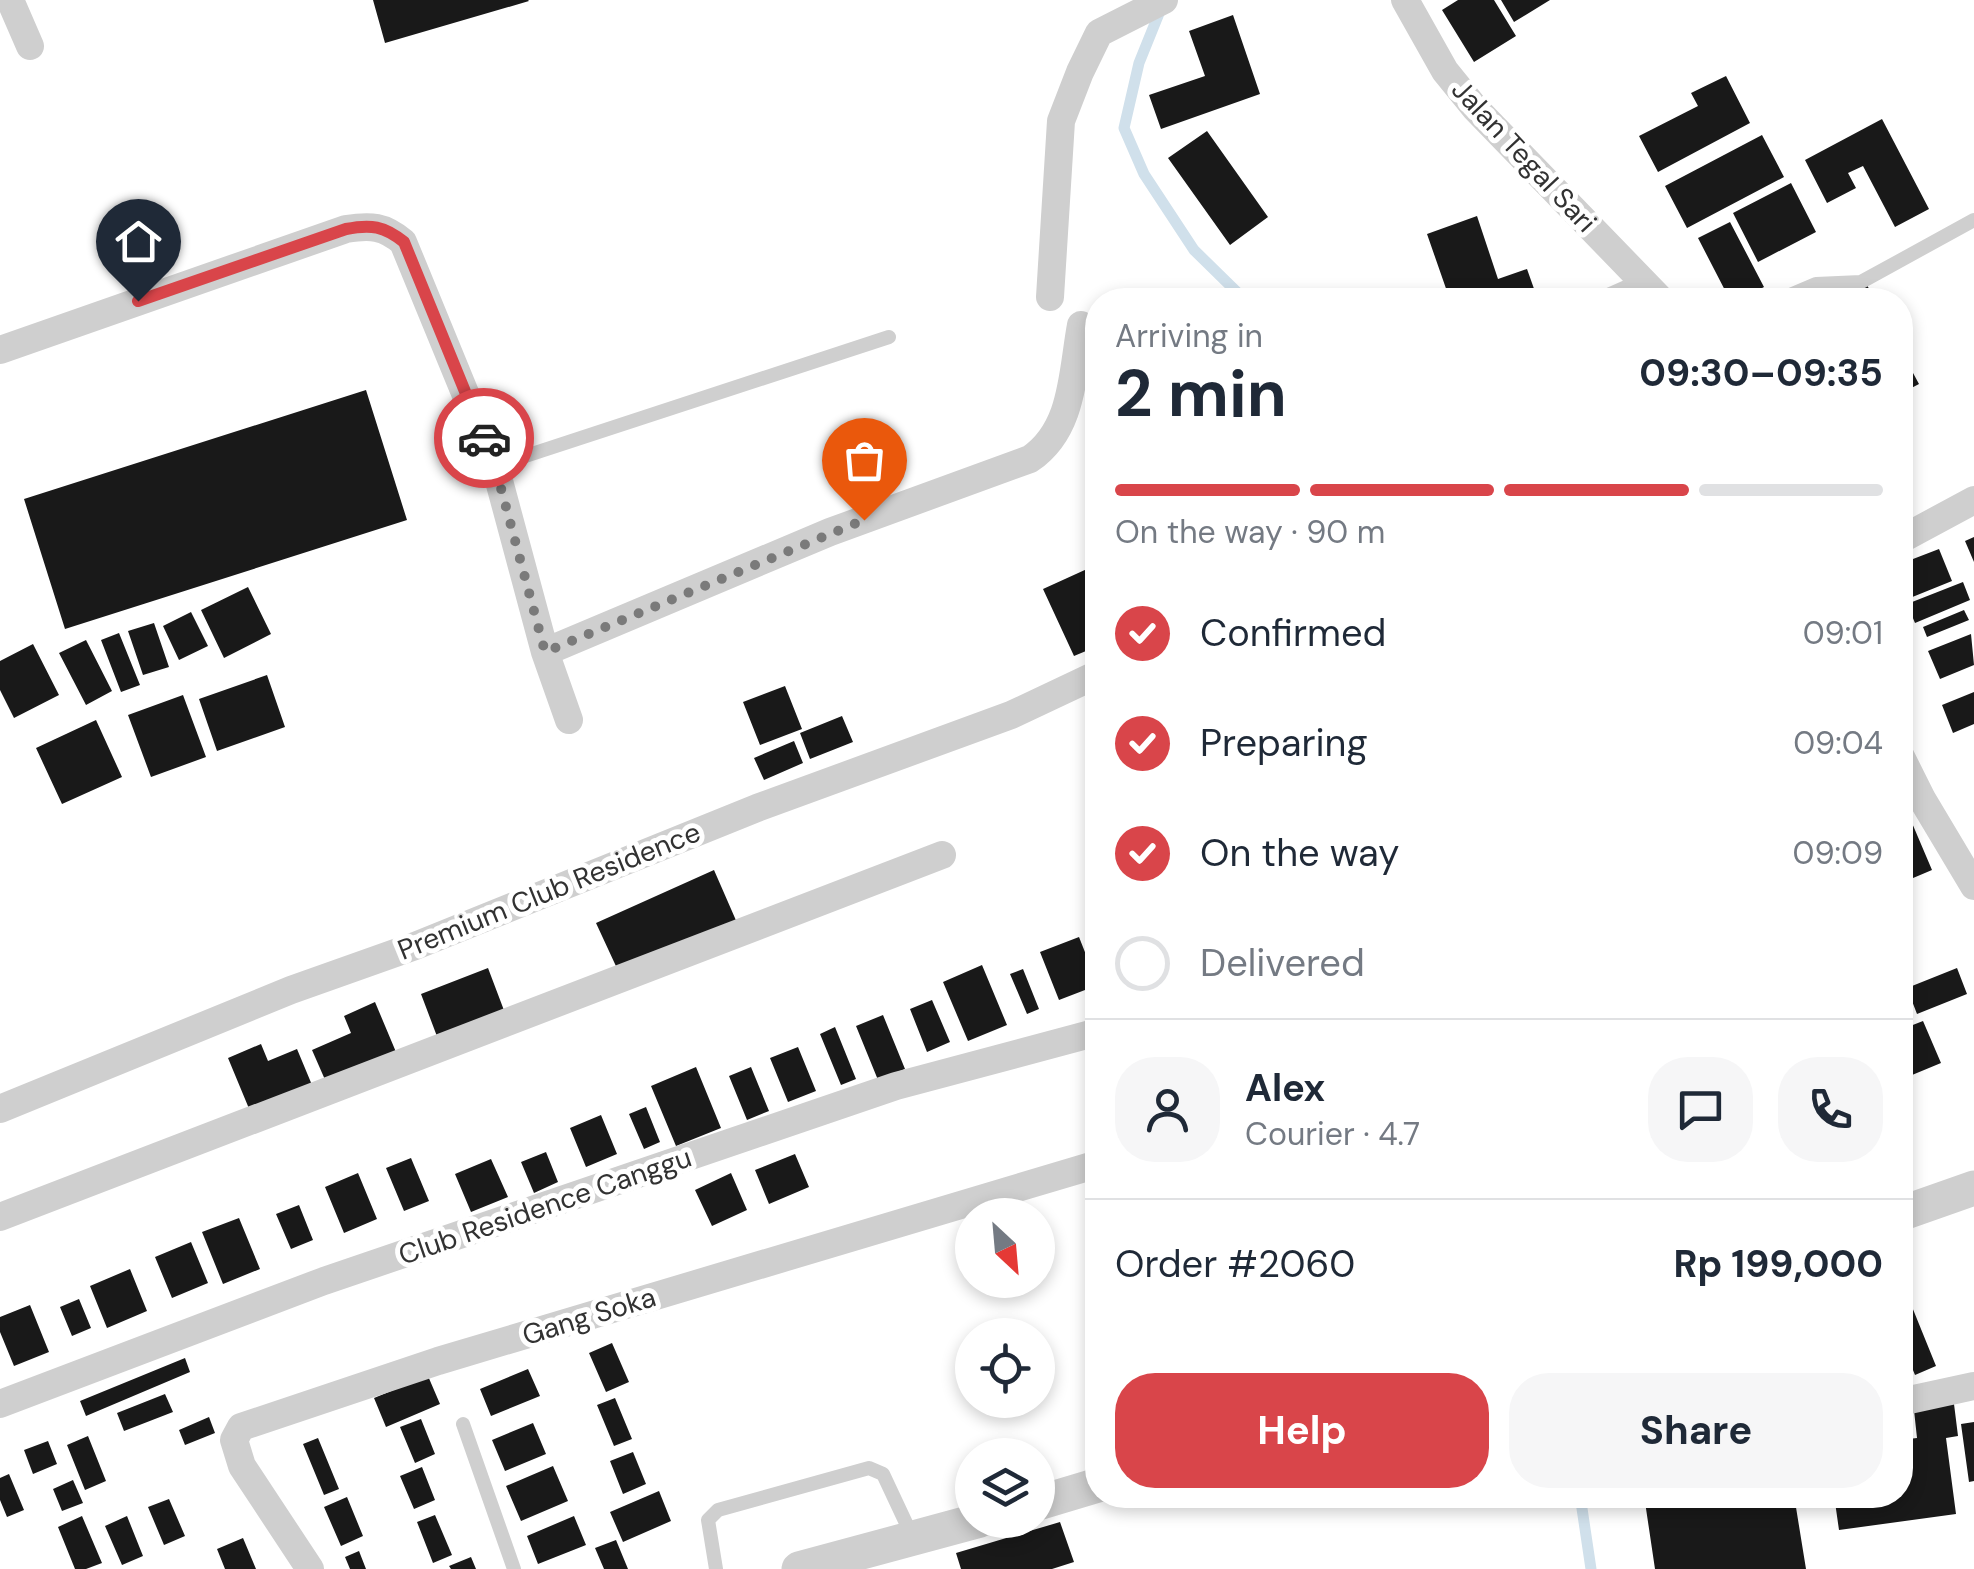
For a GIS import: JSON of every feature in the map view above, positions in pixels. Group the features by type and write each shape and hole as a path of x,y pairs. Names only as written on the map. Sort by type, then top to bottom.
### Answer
{"street":[{"path":"10,0 30,46"},
{"path":"1050,297 1061,121 1099,33 1164,0"},
{"name":"Jalan Tegal Sari","path":"1405,0 1445,71 1475,108 1650,288"},
{"path":"0,350 346,229 368,225 388,229 404,242 495,466 545,652 569,720"},
{"path":"545,652 830,532 1030,459 1044,449 1062,426 1081,325"},
{"path":"1913,533 1974,500"},
{"name":"Premium Club Residence","path":"0,1109 291,990 415,946 757,808 1010,715 1085,680"},
{"path":"1913,805 1974,886"},
{"path":"0,1216 942,855"},
{"name":"Club Residence Canggu","path":"0,1404 324,1281 896,1086 1085,1035"},
{"name":"Gang Soka","path":"310,1569 242,1466 234,1440 240,1427 438,1361 1085,1168"},
{"path":"1913,1209 1974,1188"},
{"path":"1913,1399 1974,1386"},
{"path":"1055,1498 1085,1489"},
{"path":"799,1569 955,1527"}],"lane":[{"path":"1806,288 1861,282 1974,220"},
{"path":"495,466 889,336"},
{"path":"463,1424 514,1569"},
{"path":"716,1569 708,1520 718,1510 868,1468 883,1474 913,1539"}],"building":[{"path":"373,0 528,0 529,1 385,43"},
{"path":"1458,0 1494,0 1516,36 1474,62 1442,10"},
{"path":"1501,0 1550,0 1514,22"},
{"path":"1233,15 1260,94 1161,129 1149,95 1205,76 1189,31"},
{"path":"1726,76 1750,123 1658,172 1639,136 1698,106 1691,93"},
{"path":"1882,119 1929,209 1895,227 1863,166 1848,173 1856,188 1827,203 1805,160"},
{"path":"1207,131 1268,217 1230,245 1168,158"},
{"path":"1762,135 1784,177 1687,228 1665,186"},
{"path":"1791,183 1816,232 1758,262 1733,213"},
{"path":"1477,216 1498,279 1527,269 1534,288 1446,288 1427,234"},
{"path":"1730,222 1764,287 1724,288 1698,238"},
{"path":"366,390 407,520 65,629 24,499"},
{"path":"1974,537 1974,562 1965,541"},
{"path":"1939,549 1952,581 1913,597 1913,559"},
{"path":"1085,570 1085,651 1074,656 1043,589"},
{"path":"1963,582 1970,600 1915,623 1913,602"},
{"path":"248,587 271,634 224,658 201,610"},
{"path":"1964,610 1969,620 1927,637 1923,627"},
{"path":"191,612 208,646 179,660 163,626"},
{"path":"154,623 169,667 143,675 128,631"},
{"path":"119,633 140,685 121,692 101,640"},
{"path":"1971,634 1974,665 1940,679 1928,651"},
{"path":"86,640 112,691 86,705 59,653"},
{"path":"33,644 59,695 14,718 0,690 0,661"},
{"path":"267,675 285,727 217,751 199,699"},
{"path":"785,686 802,729 760,745 743,702"},
{"path":"1974,692 1974,724 1953,733 1942,705"},
{"path":"183,695 206,757 151,777 128,715"},
{"path":"842,716 853,742 810,759 800,733"},
{"path":"96,720 122,777 62,804 36,748"},
{"path":"794,741 803,763 764,780 754,758"},
{"path":"1913,825 1932,870 1913,878"},
{"path":"714,870 738,925 621,977 596,923"},
{"path":"1079,937 1085,952 1085,990 1059,1000 1040,952"},
{"path":"982,965 1007,1025 968,1041 943,982"},
{"path":"488,968 505,1013 438,1039 421,994"},
{"path":"1957,968 1967,994 1917,1014 1913,986"},
{"path":"1023,969 1039,1009 1027,1014 1010,974"},
{"path":"932,1000 950,1042 927,1052 910,1009"},
{"path":"375,1002 396,1052 326,1082 312,1050 351,1033 344,1016"},
{"path":"883,1015 905,1069 878,1080 856,1026"},
{"path":"1923,1021 1941,1063 1913,1075 1913,1025"},
{"path":"835,1027 856,1079 841,1085 820,1034"},
{"path":"261,1044 268,1061 297,1049 312,1085 250,1111 228,1058"},
{"path":"798,1047 816,1091 788,1102 770,1058"},
{"path":"696,1067 721,1128 676,1146 651,1086"},
{"path":"751,1067 769,1111 747,1120 729,1076"},
{"path":"646,1107 660,1142 644,1149 629,1114"},
{"path":"601,1115 617,1154 586,1167 570,1128"},
{"path":"546,1152 558,1182 534,1193 521,1162"},
{"path":"795,1154 809,1187 769,1204 755,1170"},
{"path":"411,1158 429,1201 404,1211 386,1168"},
{"path":"491,1159 508,1197 471,1212 455,1174"},
{"path":"358,1173 377,1219 344,1233 325,1187"},
{"path":"731,1173 747,1210 712,1226 695,1190"},
{"path":"299,1205 313,1240 291,1249 276,1214"},
{"path":"239,1218 260,1269 223,1284 202,1232"},
{"path":"191,1242 208,1283 172,1298 155,1257"},
{"path":"130,1269 147,1311 107,1328 90,1286"},
{"path":"79,1299 91,1328 72,1336 60,1307"},
{"path":"30,1305 49,1352 14,1366 0,1332 0,1317"},
{"path":"1913,1309 1936,1366 1915,1375 1913,1370"},
{"path":"612,1343 629,1382 606,1392 589,1353"},
{"path":"185,1358 190,1372 86,1416 80,1401"},
{"path":"528,1369 540,1396 491,1416 480,1389"},
{"path":"428,1376 440,1404 386,1427 374,1398"},
{"path":"165,1394 173,1412 124,1431 117,1413"},
{"path":"1953,1396 1958,1436 1946,1438 1956,1514 1839,1530 1836,1508 1913,1508 1913,1438 1917,1438 1913,1401"},
{"path":"615,1398 632,1439 614,1446 597,1405"},
{"path":"209,1417 215,1433 185,1445 179,1430"},
{"path":"421,1419 435,1454 415,1463 400,1427"},
{"path":"1974,1422 1974,1481 1969,1482 1961,1424"},
{"path":"533,1423 546,1454 505,1471 492,1440"},
{"path":"88,1436 106,1481 85,1490 67,1445"},
{"path":"318,1438 339,1489 324,1495 303,1444"},
{"path":"48,1441 57,1464 33,1474 24,1450"},
{"path":"633,1452 646,1484 623,1494 610,1461"},
{"path":"553,1466 568,1501 521,1521 506,1486"},
{"path":"422,1467 435,1500 414,1509 400,1476"},
{"path":"9,1474 24,1510 7,1517 0,1500 0,1478"},
{"path":"73,1480 83,1503 62,1511 53,1489"},
{"path":"659,1491 671,1521 623,1542 610,1512"},
{"path":"347,1497 363,1536 341,1546 324,1507"},
{"path":"169,1499 185,1536 164,1545 148,1507"},
{"path":"1646,1508 1796,1508 1806,1569 1655,1569"},
{"path":"435,1515 452,1555 433,1563 417,1522"},
{"path":"82,1516 102,1563 75,1569 58,1527"},
{"path":"127,1516 143,1556 122,1565 105,1526"},
{"path":"574,1516 586,1545 538,1564 527,1536"},
{"path":"1060,1522 1074,1562 1052,1569 961,1569 956,1553 1006,1538 1055,1538 1055,1523"},
{"path":"243,1538 256,1569 225,1569 217,1549"},
{"path":"616,1540 628,1569 604,1569 595,1548"},
{"path":"359,1551 366,1569 350,1569 345,1557"},
{"path":"471,1557 476,1569 449,1566"}],"waterway":[{"path":"1162,6 1139,63 1124,128 1144,174 1194,250 1233,288"},
{"path":"1582,1508 1591,1569"}],"way so far":[{"path":"484,438 545,652 864,520"}],"route":[{"path":"138,301 346,229 368,225 388,229 404,242 484,438"}]}
